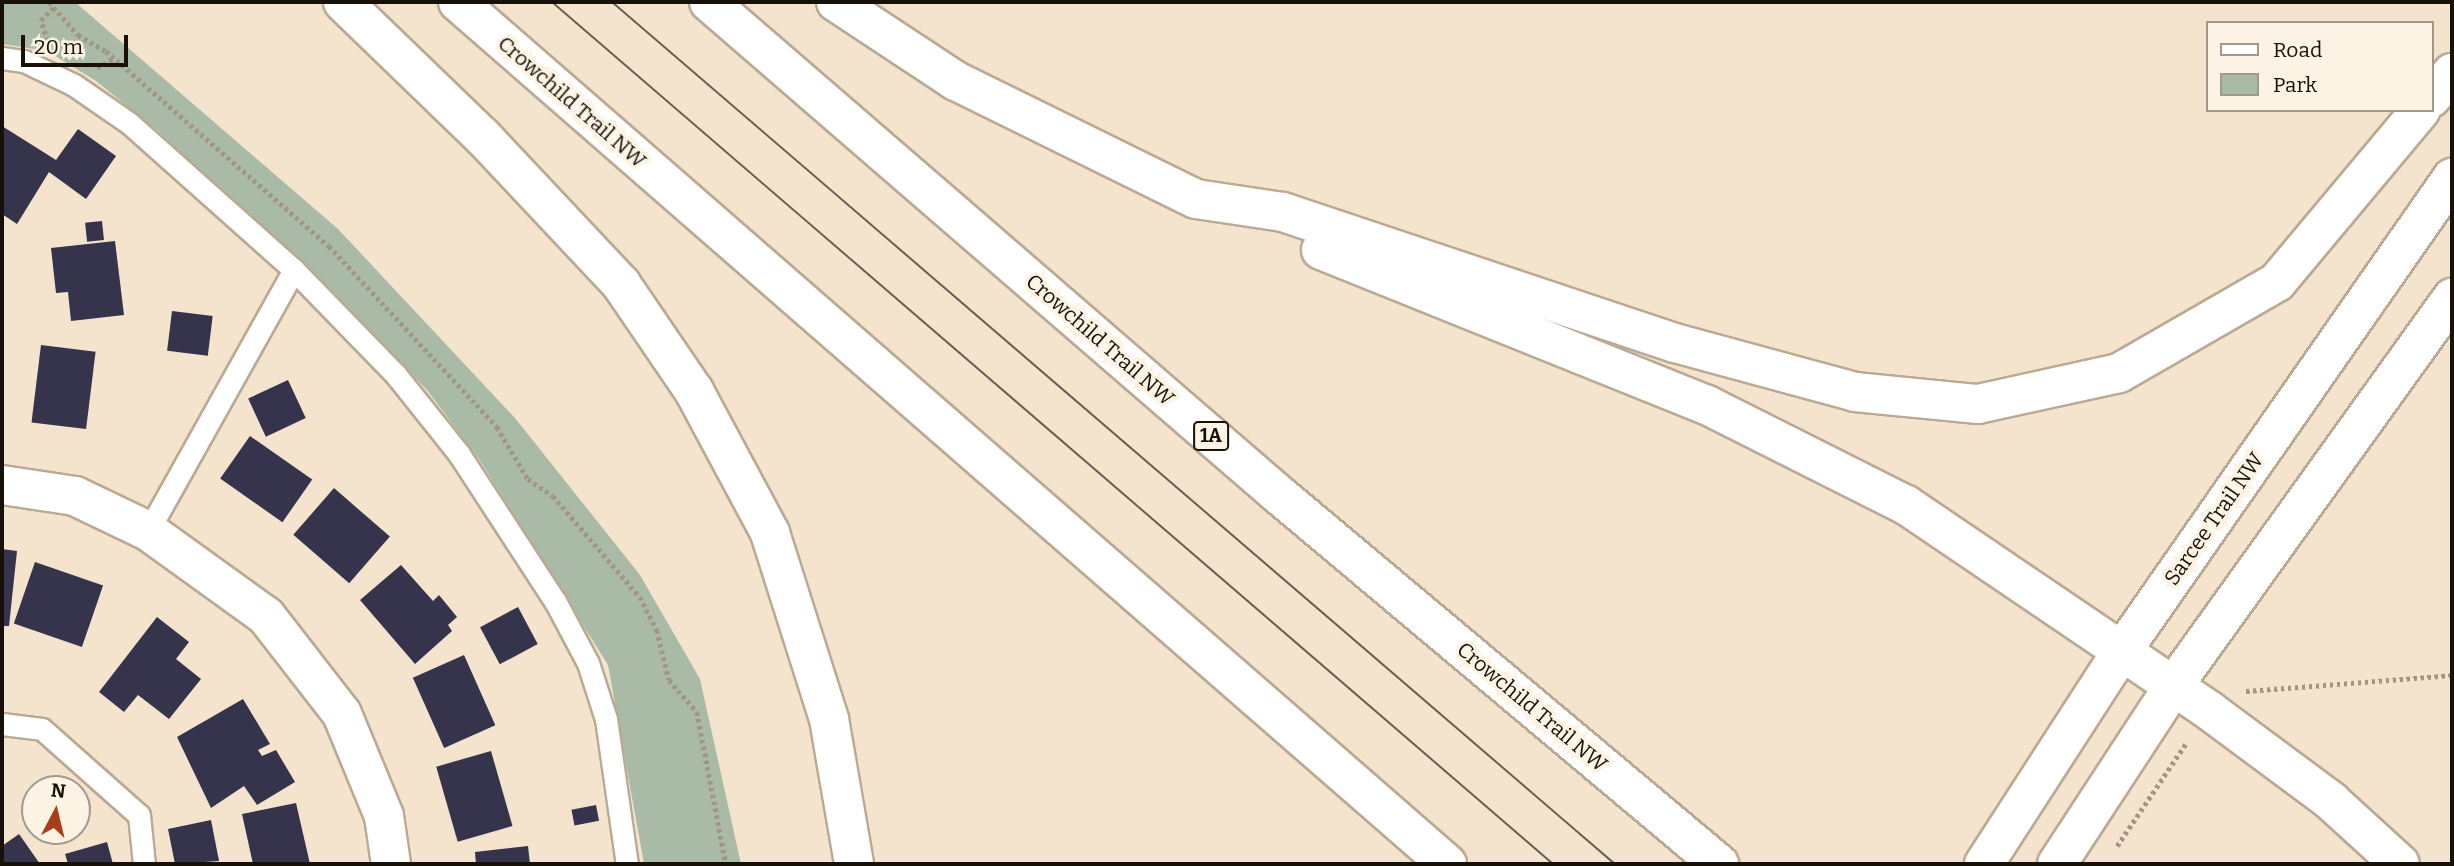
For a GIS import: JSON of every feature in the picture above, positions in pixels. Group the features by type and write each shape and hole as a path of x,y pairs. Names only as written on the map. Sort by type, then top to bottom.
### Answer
{"main road":[{"path":"343,2 483,137 621,284 694,391 770,533 829,719 854,864"},
{"name":"Crowchild Trail NW","path":"458,2 1447,864"},
{"name":"Crowchild Trail NW","path":"709,2 1278,494 1719,864"},
{"path":"836,2 956,81 1196,200 1707,405 1906,505 2174,685 2332,801 2400,864"},
{"path":"2433,96 2452,73"},
{"path":"1196,200 1283,212 1675,343 1855,392 1978,404 2119,373 2277,282 2419,112"},
{"name":"Sarcee Trail NW","path":"1984,864 2122,651 2452,178"},
{"path":"2057,864 2174,685 2452,298"},
{"path":"2,485 75,496 148,531 266,616 342,714 384,817 391,864"}],"lane":[{"path":"2,58 23,61 75,85 129,123 294,270 412,394 555,601 589,663 606,719 627,864"},
{"path":"148,531 294,270"},
{"path":"2,724 41,729 139,815 144,864"}],"path":[{"path":"2235,692 2452,675"},
{"path":"2112,853 2187,742"}],"green space":[{"path":"2,2 75,2 338,229 515,418 640,575 700,679 741,864 644,864 608,665 481,462 427,390 355,315 158,131 96,81 47,51 2,44"}],"building":[{"path":"2,126 56,160 78,129 116,156 86,199 49,172 17,224 2,214"},
{"path":"102,221 104,240 87,242 85,223"},
{"path":"115,241 124,315 71,321 68,292 56,293 51,248"},
{"path":"172,311 213,316 208,356 167,351"},
{"path":"41,345 96,352 86,429 31,422"},
{"path":"288,380 306,418 266,437 248,399"},
{"path":"250,436 312,480 282,522 220,479"},
{"path":"334,488 390,537 349,583 293,535"},
{"path":"2,549 17,551 9,626 2,626"},
{"path":"35,562 103,585 82,647 14,623"},
{"path":"401,565 433,601 439,595 457,617 448,625 452,631 415,664 360,600"},
{"path":"518,607 538,644 500,664 480,627"},
{"path":"157,617 189,642 176,659 201,679 169,719 138,695 124,712 99,692"},
{"path":"464,655 495,725 444,748 413,678"},
{"path":"243,699 270,744 258,750 262,756 276,750 295,782 257,805 244,786 211,808 177,737"},
{"path":"491,751 512,826 458,842 436,767"},
{"path":"296,803 310,864 253,864 242,814"},
{"path":"596,805 599,821 575,825 571,810"},
{"path":"211,820 219,861 175,864 168,829"},
{"path":"19,834 21,845 27,845 40,864 2,864 2,846"},
{"path":"107,842 113,864 68,864 65,854"},
{"path":"528,846 530,864 476,864 475,852"}],"tram line":[{"path":"552,2 1553,864"},
{"path":"612,2 1615,864"}]}
